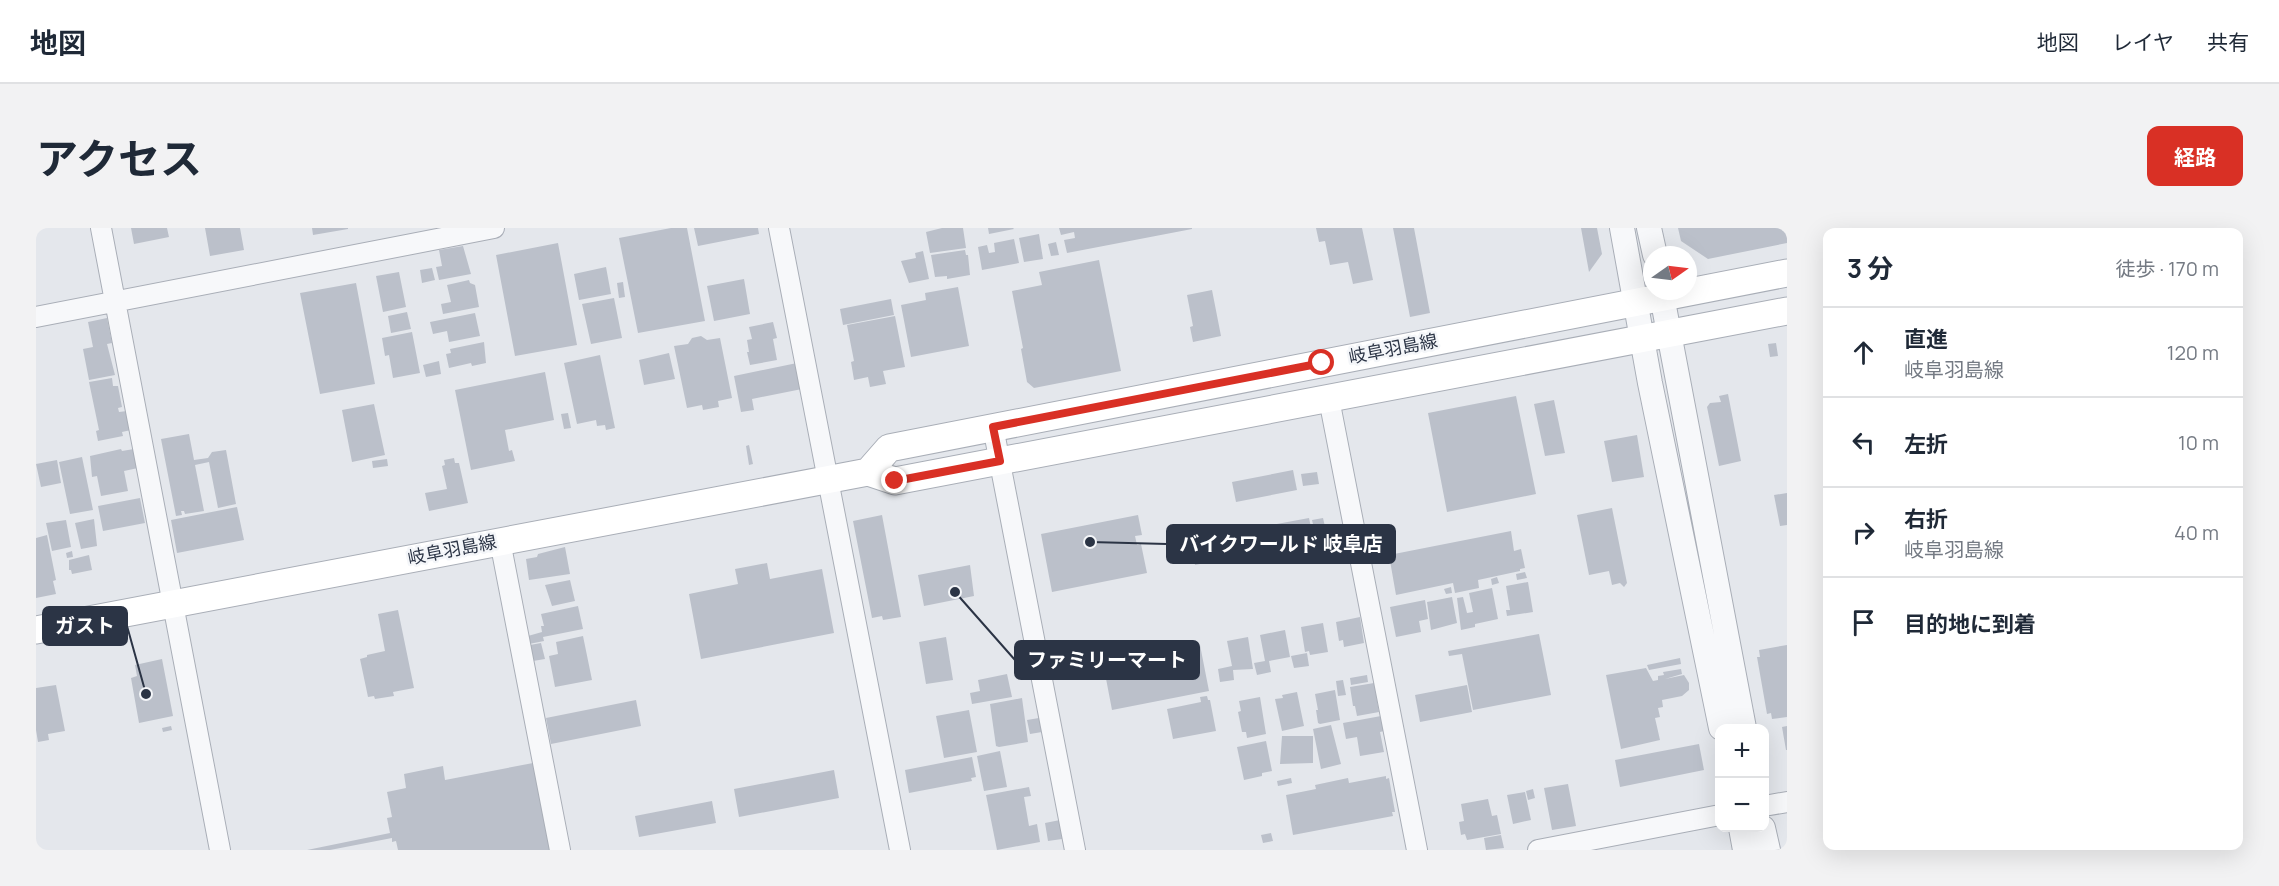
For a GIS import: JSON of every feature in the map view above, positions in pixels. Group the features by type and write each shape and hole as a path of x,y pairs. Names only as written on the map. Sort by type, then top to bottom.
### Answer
{"main road":[{"name":"岐阜羽島線","path":"1697,289 1787,273"},
{"name":"岐阜羽島線","path":"868,472 889,448 1646,300"},
{"name":"岐阜羽島線","path":"36,630 868,472 895,481 1787,311"}],"street":[{"path":"101,228 220,850"},
{"path":"36,317 494,228"},
{"path":"779,228 826,480 900,850"},
{"path":"1622,228 1642,340 1720,724"},
{"path":"1649,228 1653,246"},
{"path":"1663,300 1743,724"},
{"path":"1329,399 1417,850"},
{"path":"993,427 1075,850"},
{"path":"500,541 560,850"},
{"path":"1769,805 1787,802"},
{"path":"1538,850 1715,815"},
{"path":"1742,832 1745,850"},
{"path":"1764,832 1768,850"}],"building":[{"path":"131,228 167,228 169,237 134,244"},
{"path":"205,228 240,228 244,250 210,256"},
{"path":"312,228 348,228 348,229 313,235"},
{"path":"671,228 687,228 705,321 638,333 619,238"},
{"path":"694,228 758,228 759,234 698,246"},
{"path":"942,228 963,228 966,248 930,253 926,232"},
{"path":"988,228 1013,228 1014,229 989,234"},
{"path":"1059,228 1192,229 1067,253 1064,240 1075,238 1074,232 1061,235"},
{"path":"1316,228 1362,228 1373,280 1353,284 1348,262 1330,265 1325,241 1319,242"},
{"path":"1393,228 1414,228 1430,313 1410,317"},
{"path":"1581,228 1597,228 1602,254 1589,272"},
{"path":"1678,228 1787,228 1787,243 1708,259 1697,252 1697,246 1688,246 1681,241"},
{"path":"1039,234 1043,259 1024,262 1019,238"},
{"path":"1014,239 1019,263 982,270 978,247 987,245 989,253 995,252 994,243"},
{"path":"1056,242 1059,255 1051,256 1048,244"},
{"path":"558,243 577,345 515,356 496,255"},
{"path":"463,246 471,274 439,280 436,267 442,266 439,250"},
{"path":"965,250 968,255 970,275 947,279 947,276 935,277 931,255"},
{"path":"923,251 929,279 909,283 901,261 916,258 915,253"},
{"path":"1099,260 1121,371 1034,388 1027,382 1012,291 1042,285 1039,272"},
{"path":"606,267 611,294 579,300 574,274"},
{"path":"432,268 435,280 422,283 420,270"},
{"path":"399,272 406,307 383,312 376,276"},
{"path":"744,279 750,314 714,321 707,286"},
{"path":"469,280 475,285 479,307 443,314 441,304 451,302 447,285"},
{"path":"623,282 625,297 619,298 617,283"},
{"path":"356,283 375,384 320,394 300,293"},
{"path":"958,287 969,346 911,357 901,305 926,300 925,293"},
{"path":"1212,290 1221,336 1193,342 1190,327 1193,326 1187,295"},
{"path":"614,298 622,338 591,344 582,304"},
{"path":"891,299 894,315 843,325 840,309"},
{"path":"407,312 411,329 391,333 388,316"},
{"path":"475,313 480,336 449,342 447,331 433,334 430,322"},
{"path":"895,316 905,367 883,371 886,384 870,387 868,377 854,380 851,362 854,361 847,325"},
{"path":"107,318 112,343 107,344 115,375 89,380 83,349 93,347 88,322"},
{"path":"773,322 777,338 773,339 777,360 750,365 747,340 752,339 749,327"},
{"path":"412,332 420,373 393,378 389,355 385,356 382,338"},
{"path":"701,336 707,340 720,338 732,398 718,401 719,407 703,410 702,405 687,408 674,346 688,344 692,338"},
{"path":"484,342 486,363 472,366 471,363 449,368 446,354 451,353 450,349"},
{"path":"1776,343 1778,356 1770,357 1768,344"},
{"path":"669,353 675,379 644,385 639,360"},
{"path":"600,355 615,428 606,430 605,425 597,426 596,420 577,424 564,363"},
{"path":"439,361 441,374 426,377 423,365"},
{"path":"797,363 802,389 752,399 754,410 741,412 734,376"},
{"path":"545,372 554,420 505,430 509,451 512,450 515,461 471,470 455,390"},
{"path":"112,378 113,386 118,386 122,407 118,408 119,412 127,411 131,430 122,432 123,436 98,441 96,431 99,430 89,382"},
{"path":"1728,394 1741,461 1719,466 1707,407 1710,403 1721,402 1719,396"},
{"path":"1516,396 1536,494 1447,512 1428,413"},
{"path":"1554,400 1565,453 1545,456 1534,404"},
{"path":"374,404 385,455 352,462 342,410"},
{"path":"568,413 571,428 564,429 561,414"},
{"path":"189,434 194,460 208,458 212,452 226,450 236,504 218,508 209,462 195,465 204,511 185,514 181,511 182,515 176,516 161,439"},
{"path":"1637,435 1644,477 1612,482 1604,441"},
{"path":"749,445 753,464 749,465 746,446"},
{"path":"121,449 122,451 134,449 138,468 124,471 128,491 101,496 97,476 92,477 90,456"},
{"path":"82,457 93,510 70,514 59,462"},
{"path":"454,458 455,463 459,463 468,503 429,511 425,493 447,489 442,466 445,465 444,460"},
{"path":"387,459 388,466 373,468 372,461"},
{"path":"57,460 61,483 41,487 36,464"},
{"path":"1293,470 1297,490 1236,502 1232,482"},
{"path":"1317,472 1319,484 1303,486 1301,474"},
{"path":"1787,493 1787,525 1780,526 1774,495"},
{"path":"140,498 145,523 103,531 98,506"},
{"path":"237,507 244,540 177,553 171,520"},
{"path":"1612,508 1627,583 1624,587 1620,583 1612,585 1609,571 1589,575 1577,515"},
{"path":"882,515 901,617 883,620 882,616 872,618 853,521"},
{"path":"1138,515 1142,535 1135,536 1137,545 1141,544 1147,573 1052,592 1041,534"},
{"path":"1309,518 1314,541 1264,551 1260,530 1267,529 1266,526"},
{"path":"1323,518 1327,535 1316,537 1312,520"},
{"path":"94,519 97,546 81,549 75,523"},
{"path":"66,520 71,547 52,551 46,523"},
{"path":"1511,531 1514,551 1521,549 1525,568 1520,571 1478,580 1479,588 1455,593 1453,583 1396,595 1389,555"},
{"path":"47,535 56,580 53,581 56,594 36,598 36,538"},
{"path":"565,547 570,574 529,580 526,559"},
{"path":"72,551 73,557 67,558 66,553"},
{"path":"1197,551 1200,564 1195,565 1193,552"},
{"path":"89,555 92,570 72,574 69,570 69,560"},
{"path":"767,563 770,579 822,569 834,633 701,659 689,594 738,584 735,569"},
{"path":"970,565 974,596 924,606 918,575"},
{"path":"1525,572 1527,578 1517,580 1516,574"},
{"path":"1497,577 1499,583 1492,585 1491,579"},
{"path":"570,580 575,601 552,606 545,585"},
{"path":"1528,582 1533,612 1507,616 1506,610 1510,610 1506,586"},
{"path":"1451,587 1452,593 1446,594 1444,589"},
{"path":"1492,588 1498,619 1461,630 1457,598 1463,597 1467,613 1473,612 1469,593"},
{"path":"1452,597 1457,623 1431,630 1427,602"},
{"path":"1425,600 1428,619 1419,621 1421,632 1396,637 1390,607"},
{"path":"578,606 583,629 543,637 544,641 529,644 528,636 542,632 541,626 544,626 541,614"},
{"path":"398,610 414,688 393,692 394,696 375,699 374,696 368,697 360,659 385,651 378,614"},
{"path":"1360,617 1364,643 1344,647 1343,640 1339,641 1336,622"},
{"path":"1323,623 1328,652 1310,655 1309,651 1305,652 1301,627"},
{"path":"1285,630 1290,657 1269,661 1271,672 1257,675 1254,663 1265,661 1260,635"},
{"path":"1539,634 1551,695 1473,710 1462,654 1449,656 1448,651"},
{"path":"583,636 592,680 555,687 549,656 558,654 556,642"},
{"path":"946,637 953,680 926,684 919,642"},
{"path":"1248,637 1253,669 1233,670 1234,680 1220,682 1218,669 1232,666 1227,641"},
{"path":"541,643 545,659 533,661 530,645"},
{"path":"1200,645 1209,691 1112,710 1103,663"},
{"path":"1787,645 1787,717 1772,719 1771,713 1767,714 1757,657 1760,657 1759,650"},
{"path":"1307,653 1309,666 1294,668 1291,656"},
{"path":"1680,658 1681,664 1649,670 1647,665"},
{"path":"162,659 173,716 139,723 131,678 137,676 135,665"},
{"path":"1646,668 1653,681 1658,680 1658,676 1664,675 1663,672 1681,669 1682,674 1665,679 1684,675 1689,683 1689,690 1682,696 1662,700 1663,707 1658,708 1660,717 1655,718 1660,740 1621,749 1606,675"},
{"path":"1007,674 1012,697 972,704 970,693 980,691 978,680"},
{"path":"1367,675 1368,682 1351,685 1350,678"},
{"path":"1343,680 1346,695 1338,696 1336,681"},
{"path":"1374,683 1379,712 1357,716 1350,687"},
{"path":"56,685 65,731 48,734 49,740 38,742 36,688"},
{"path":"1467,685 1472,712 1420,722 1415,695"},
{"path":"1335,690 1340,720 1320,724 1318,723 1315,694"},
{"path":"1297,692 1304,726 1282,731 1275,699"},
{"path":"1207,696 1210,700 1216,731 1173,739 1167,709 1201,702 1200,697"},
{"path":"1260,697 1266,734 1247,738 1246,732 1242,732 1238,712 1241,711 1239,701"},
{"path":"1022,698 1028,742 996,746 990,704"},
{"path":"636,700 641,726 551,744 546,718"},
{"path":"969,710 977,752 944,758 936,716"},
{"path":"1381,716 1384,731 1380,732 1384,752 1360,756 1357,737 1346,739 1343,723"},
{"path":"1039,718 1042,732 1030,734 1027,720"},
{"path":"1331,725 1341,764 1321,769 1313,729"},
{"path":"171,726 172,730 163,732 162,728"},
{"path":"1787,726 1787,750 1786,750 1782,727"},
{"path":"1282,736 1313,736 1313,763 1280,764"},
{"path":"1266,741 1272,771 1244,780 1237,747"},
{"path":"1699,744 1704,770 1620,787 1615,760"},
{"path":"1000,751 1007,787 984,791 977,756"},
{"path":"972,757 976,777 971,778 972,781 909,793 905,770"},
{"path":"533,763 550,850 398,850 396,841 392,842 392,838 330,850 307,850 390,833 387,818 392,817 387,792 406,788 404,774 443,766 445,780"},
{"path":"834,770 839,798 739,817 734,789"},
{"path":"1386,776 1386,779 1389,778 1395,812 1392,812 1393,816 1293,835 1286,795 1316,789 1315,785 1348,778 1349,783"},
{"path":"1291,778 1292,783 1278,786 1277,781"},
{"path":"1568,784 1576,826 1552,830 1544,788"},
{"path":"1029,787 1031,796 1024,797 1029,826 1037,824 1040,842 997,850 986,795"},
{"path":"1533,789 1535,798 1528,800 1526,791"},
{"path":"1525,792 1531,820 1513,824 1507,795"},
{"path":"1488,799 1492,816 1497,815 1501,834 1467,840 1465,834 1461,835 1459,822 1464,821 1461,804"},
{"path":"712,801 716,823 639,837 635,816"},
{"path":"1060,820 1062,839 1048,841 1045,823"},
{"path":"1271,833 1273,841 1263,843 1261,835"},
{"path":"1501,835 1504,848 1486,850 1484,838"}],"place":[{"name":"バイクワールド 岐阜店","path":"1090,542"},
{"name":"ファミリーマート","path":"955,592"},
{"name":"ガスト","path":"146,694"}],"route":[{"path":"895,481 1000,461 993,427 1322,363"}]}
